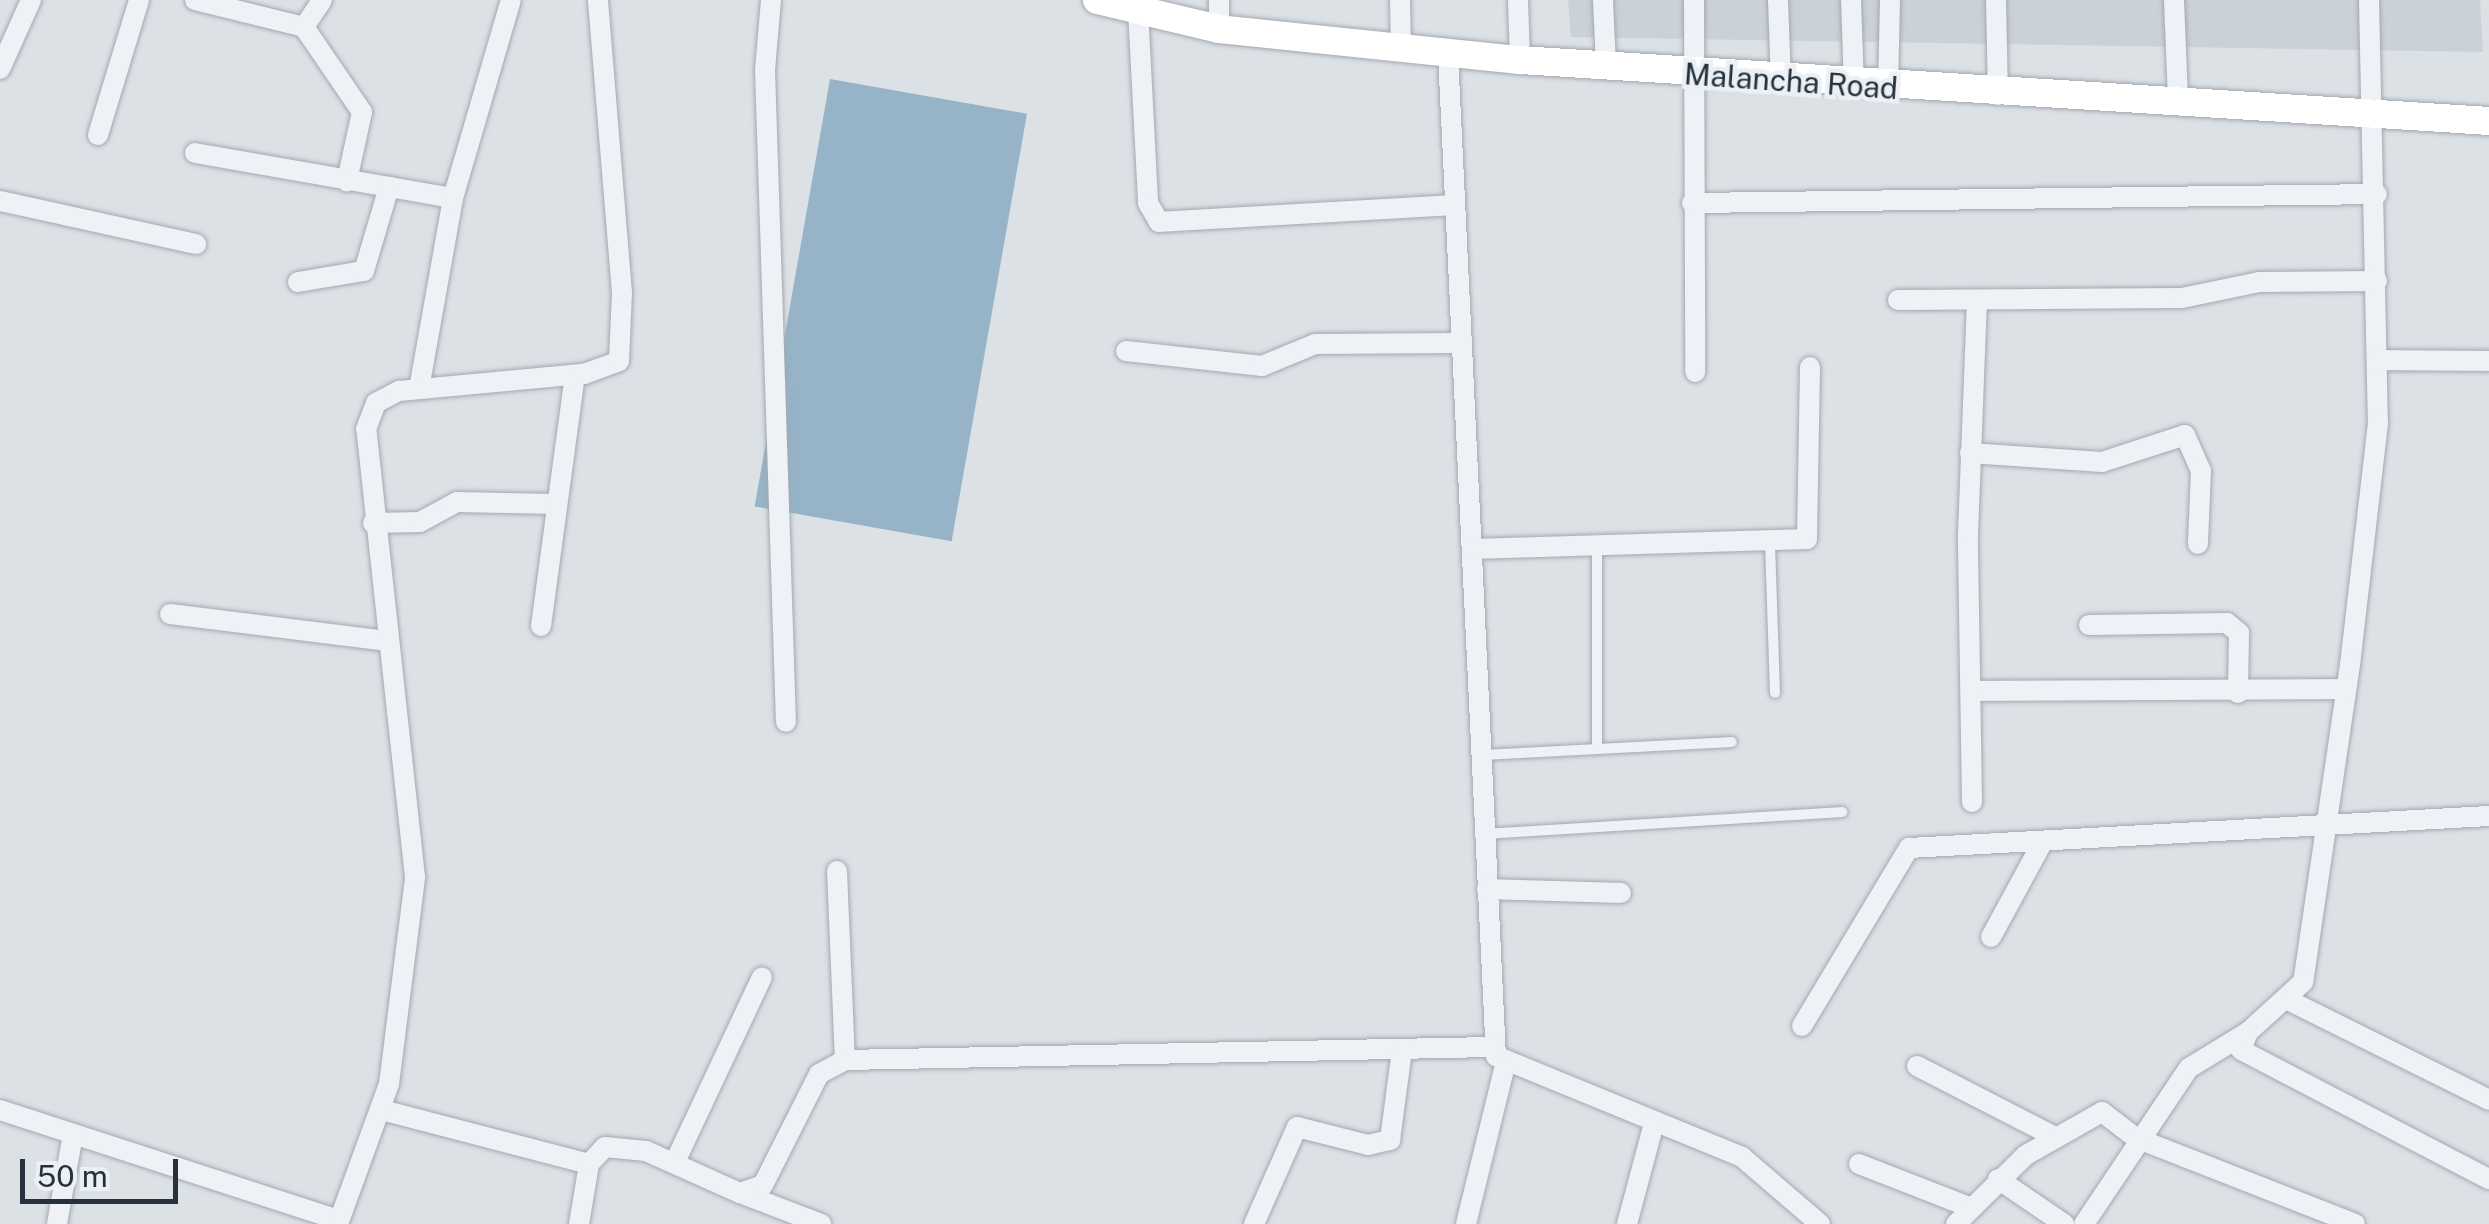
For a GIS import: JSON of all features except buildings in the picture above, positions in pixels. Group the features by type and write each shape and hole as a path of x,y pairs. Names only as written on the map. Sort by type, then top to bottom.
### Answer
{"main road":[{"name":"Malancha Road","path":"1097,0 1219,29 1448,54 1854,87 2372,110 2489,121"}],"street":[{"path":"0,68 31,0"},
{"path":"98,136 139,0"},
{"path":"304,27 322,0"},
{"path":"420,388 453,198 510,0"},
{"path":"0,1110 338,1222 382,1110 414,886 373,522 371,412 384,396 420,388 576,375 612,367 624,330 598,0"},
{"path":"770,0 765,70 786,722"},
{"path":"1219,0 1219,29"},
{"path":"1400,0 1400,49"},
{"path":"1518,0 1520,60"},
{"path":"1603,0 1606,67"},
{"path":"1694,0 1695,372"},
{"path":"1778,0 1781,81"},
{"path":"1851,0 1854,87"},
{"path":"1888,89 1890,0"},
{"path":"1996,0 1998,95"},
{"path":"2174,0 2178,101"},
{"path":"2084,1224 2136,1138 2189,1068 2290,1002 2306,970 2346,689 2377,360 2369,0"},
{"path":"200,1 260,9 304,27 362,112 347,181"},
{"path":"1138,10 1148,202 1158,222 1454,205"},
{"path":"1448,54 1483,755 1493,1047 1505,1065 1742,1157 1820,1224"},
{"path":"195,153 453,198"},
{"path":"298,282 364,272 389,188"},
{"path":"1692,203 2376,194"},
{"path":"0,201 196,244"},
{"path":"1898,300 2182,298 2259,282 2377,281"},
{"path":"1972,802 1970,453 1977,300"},
{"path":"1126,351 1262,366 1315,344 1460,342"},
{"path":"2377,360 2489,361"},
{"path":"1473,548 1770,543 1813,535 1810,368"},
{"path":"541,626 554,504 576,375"},
{"path":"1970,453 2102,462 2185,435 2200,460 2198,544"},
{"path":"373,522 420,522 457,502 554,504"},
{"path":"170,614 388,641"},
{"path":"2088,626 2228,622 2239,633 2238,693"},
{"path":"1972,691 2238,693 2346,689"},
{"path":"1802,1026 1909,848 2489,816"},
{"path":"1990,936 2042,842"},
{"path":"837,872 845,1060"},
{"path":"1487,890 1621,893"},
{"path":"675,1162 762,977"},
{"path":"2290,1002 2489,1100"},
{"path":"2248,1032 2242,1050 2255,1062 2489,1178"},
{"path":"740,1193 763,1184 819,1074 845,1060 1493,1047"},
{"path":"1254,1224 1298,1127 1368,1145 1390,1140 1402,1050"},
{"path":"1466,1224 1505,1065"},
{"path":"1917,1066 2055,1137"},
{"path":"382,1110 589,1164"},
{"path":"1956,1224 1998,1179 2055,1137 2102,1112 2136,1138 2356,1224"},
{"path":"1627,1224 1654,1123"},
{"path":"57,1224 73,1134"},
{"path":"578,1224 589,1164 605,1147 675,1162 808,1222"},
{"path":"1859,1164 1972,1208"},
{"path":"1998,1179 2064,1224"}],"lane":[{"path":"1770,543 1776,693"},
{"path":"1597,547 1597,749"},
{"path":"1483,755 1732,742"},
{"path":"1486,834 1842,812"}],"shaded area":[{"path":"1568,0 2480,0 2483,52 1571,37"}],"water":[{"path":"830,79 1027,114 952,541 755,506"}]}
